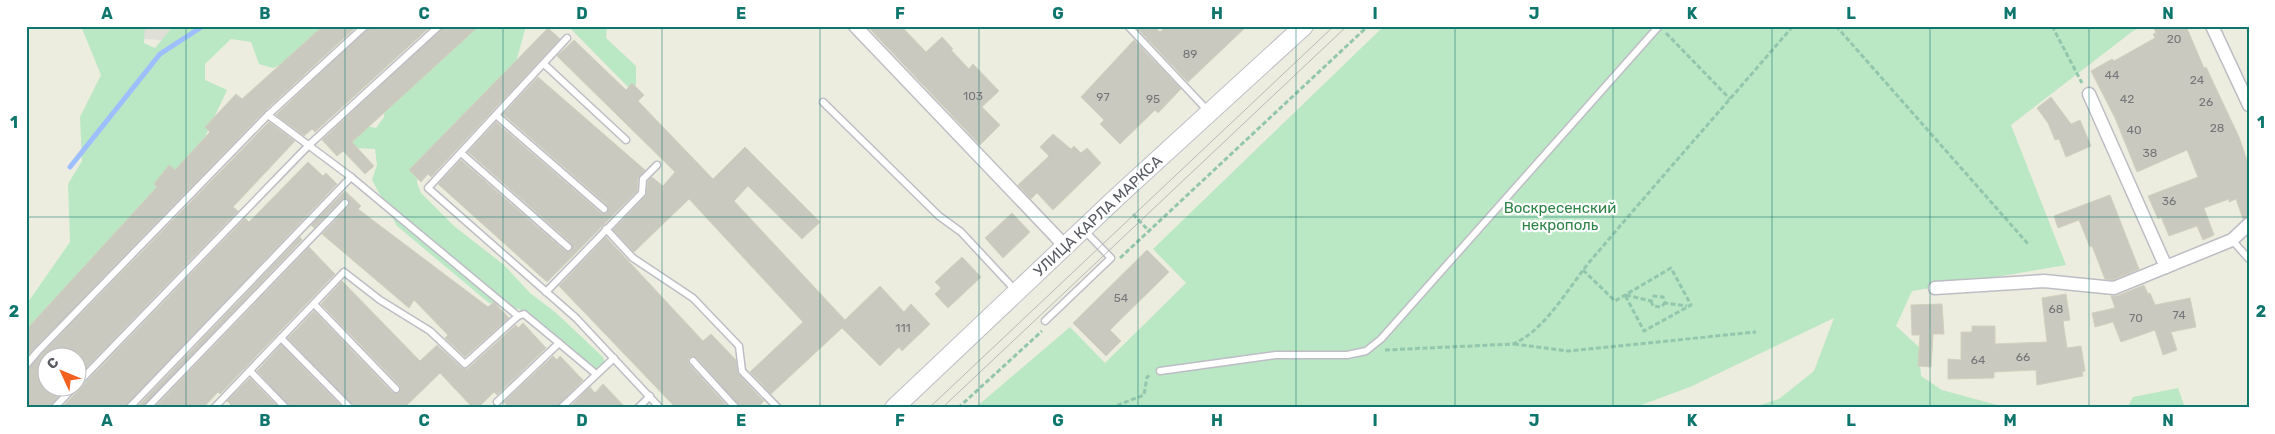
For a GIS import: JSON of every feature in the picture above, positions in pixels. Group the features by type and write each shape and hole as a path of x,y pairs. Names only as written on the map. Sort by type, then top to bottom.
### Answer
{"main road":[{"name":"УЛИЦА КАРЛА МАРКСА","path":"894,408 1065,246 1304,26"}],"street":[{"path":"855,26 1065,246"},
{"path":"2212,26 2249,105"},
{"path":"2089,94 2166,267"},
{"path":"1935,288 2044,281 2114,288 2232,240 2249,224"}],"lane":[{"path":"26,365 44,344 268,114 365,26"},
{"path":"88,374 309,145 439,26"},
{"path":"1128,26 1210,113"},
{"path":"1160,371 1276,355 1346,355 1366,351 1381,339 1660,26"},
{"path":"567,38 428,188 576,318 660,408"},
{"path":"544,64 626,140"},
{"path":"823,102 939,216 961,232 1017,292"},
{"path":"268,114 351,177 518,316"},
{"path":"496,115 604,209"},
{"path":"461,153 568,248"},
{"path":"546,292 642,193 643,179 657,166"},
{"path":"129,408 351,177"},
{"path":"147,408 345,203"},
{"path":"606,230 633,258 693,298 700,305 739,346 742,370 778,408"},
{"path":"1045,321 1111,258 1083,230"},
{"path":"2232,240 2249,260"},
{"path":"219,406 344,272 380,300 430,331 466,364 518,316 524,314 596,374"},
{"path":"314,304 396,389"},
{"path":"281,338 350,408"},
{"path":"497,402 559,343"},
{"path":"561,408 614,358"},
{"path":"693,361 736,408"},
{"path":"250,371 286,408"},
{"path":"54,408 65,396"},
{"path":"638,408 650,396"}],"path":[{"path":"1114,264 1368,26"},
{"path":"1660,26 1730,99"},
{"path":"1513,344 1525,339 1552,312 1583,270 1792,26"},
{"path":"1836,26 2029,245"},
{"path":"2052,26 2089,94"},
{"path":"1133,214 1149,231"},
{"path":"1583,270 1615,301 1625,295 1671,268 1691,305 1644,331 1625,295"},
{"path":"1625,295 1651,301 1654,296 1663,297 1665,302 1688,306"},
{"path":"958,408 1044,329"},
{"path":"1366,351 1513,344 1568,351 1756,332"},
{"path":"1110,408 1144,395 1147,377 1160,371"}],"shaded area":[{"path":"109,26 211,26 192,43 113,36"}],"green space":[{"path":"81,26 145,26 144,43 155,48 173,26 339,26 300,57 273,68 259,64 251,42 231,39 205,64 205,80 227,90 204,139 32,326 26,327 26,305 70,242 68,184 82,161 80,117 101,75"},
{"path":"459,26 526,26 515,66 419,171 417,183 421,193 454,226 504,265 530,293 555,312 603,357 607,369 597,370 587,364 519,309 489,303 397,226 372,180 377,165 375,149 356,148 349,141 362,125 376,128 384,117 385,96"},
{"path":"568,26 607,26 606,38 636,66 636,85 629,88"},
{"name":"Воскресенский некрополь","path":"1384,26 2144,26 2133,31 2011,125 2066,265 1912,291 1896,326 1919,347 1921,376 1942,390 1997,405 2001,408 1751,408 1779,399 1814,371 1834,318 1690,387 1633,408 975,408 1070,327 1105,363 1186,283 1153,249"},
{"path":"2178,388 2185,408 2127,408 2133,397"}],"building":[{"path":"323,26 357,26 265,111 26,357 26,330 157,187 154,184 169,165 175,170 210,132 205,127 236,94 242,99"},
{"path":"370,26 431,26 315,132 312,129 304,136 276,115"},
{"path":"444,26 479,26 352,142 374,166 365,174 343,151 337,156 322,140"},
{"path":"867,26 901,26 926,52 942,37 953,49 951,50 969,69 973,64 999,91 982,107 1000,125 980,145"},
{"path":"1135,26 1154,26 1160,32 1166,26 1247,26 1188,82"},
{"path":"2153,26 2186,26 2204,68 2206,67 2239,137 2249,166 2249,216 2243,219 2236,199 2229,202 2229,199 2204,208 2214,235 2203,240 2197,226 2169,236 2161,217 2158,219 2148,196 2198,177 2187,150 2137,172 2115,118 2091,71 2112,59 2114,61 2155,38 2153,34 2156,33"},
{"path":"548,28 560,39 431,177 428,174 421,182 409,170"},
{"path":"574,40 626,90 632,83 644,95 638,101 713,179 745,147 820,222 802,239 748,186 734,201 845,320 880,286 904,312 911,304 930,324 902,351 899,347 880,366 842,328 771,394 750,372 803,322 689,199 634,252 613,230 646,196 648,181 652,177 663,186 675,172 557,56"},
{"path":"1134,40 1181,89 1158,113 1155,110 1120,144 1100,124 1104,120 1081,97"},
{"path":"538,77 645,170 638,178 637,191 547,282 438,184 461,160 565,251 571,251 571,243 468,152 496,122 601,213 607,213 607,205 503,114"},
{"path":"2051,97 2071,124 2080,120 2091,146 2066,157 2059,139 2055,140 2048,123 2037,108"},
{"path":"269,122 295,141 233,207 238,211 88,366 88,346 50,346"},
{"path":"1053,134 1071,149 1074,146 1081,153 1087,148 1101,163 1053,210 1037,193 1031,199 1018,185 1049,156 1040,147"},
{"path":"308,162 323,176 326,173 337,184 124,408 61,408 73,396 88,396 88,380 245,218 249,222"},
{"path":"345,191 361,206 358,209 488,307 494,302 509,318 465,357 445,338 448,335 414,300 409,308 322,234 349,206 348,199 342,199 314,228 311,225"},
{"path":"2110,195 2139,269 2113,280 2105,279 2079,220 2058,228 2054,216"},
{"path":"1012,213 1030,232 1003,258 985,238"},
{"path":"300,237 302,240 142,408 136,408"},
{"path":"606,237 703,341 711,334 736,360 738,374 764,401 757,408 741,408 697,358 692,356 688,359 689,364 729,408 676,408 559,286"},
{"path":"309,247 335,274 220,394 218,392 203,408 154,408"},
{"path":"1147,250 1169,272 1110,330 1121,341 1106,356 1073,323"},
{"path":"962,257 981,277 948,308 935,294 941,288 935,282"},
{"path":"342,281 420,361 437,345 462,368 467,369 516,325 518,328 523,323 546,348 497,395 494,392 478,408 473,408 440,373 404,408 355,408 288,338 314,311 392,392 400,392 400,386 321,304"},
{"path":"2144,285 2155,305 2190,298 2196,327 2171,332 2177,350 2163,355 2155,330 2121,342 2113,322 2095,327 2092,313 2115,308 2111,296 2117,296"},
{"path":"2066,294 2070,320 2063,321 2067,348 2081,346 2085,371 2082,372 2083,376 2037,385 2036,370 1994,372 1994,378 1948,379 1948,359 1961,360 1961,332 1972,332 1972,326 1995,326 1995,344 2047,342 2042,298"},
{"path":"1942,304 1944,334 1933,334 1931,367 1918,366 1920,335 1912,335 1911,305"},
{"path":"281,345 343,408 291,408 257,371"},
{"path":"553,356 557,360 560,356 583,380 556,408 509,408 504,402"},
{"path":"38,358 38,396 59,396 49,408 26,408 26,370"},
{"path":"250,378 279,408 234,408 227,401"},
{"path":"603,384 626,408 569,408 590,387 595,393"}],"waterway":[{"path":"70,167 160,54 203,26"}],"tram line":[{"path":"929,408 1334,26"},
{"path":"942,408 1347,26"}]}
